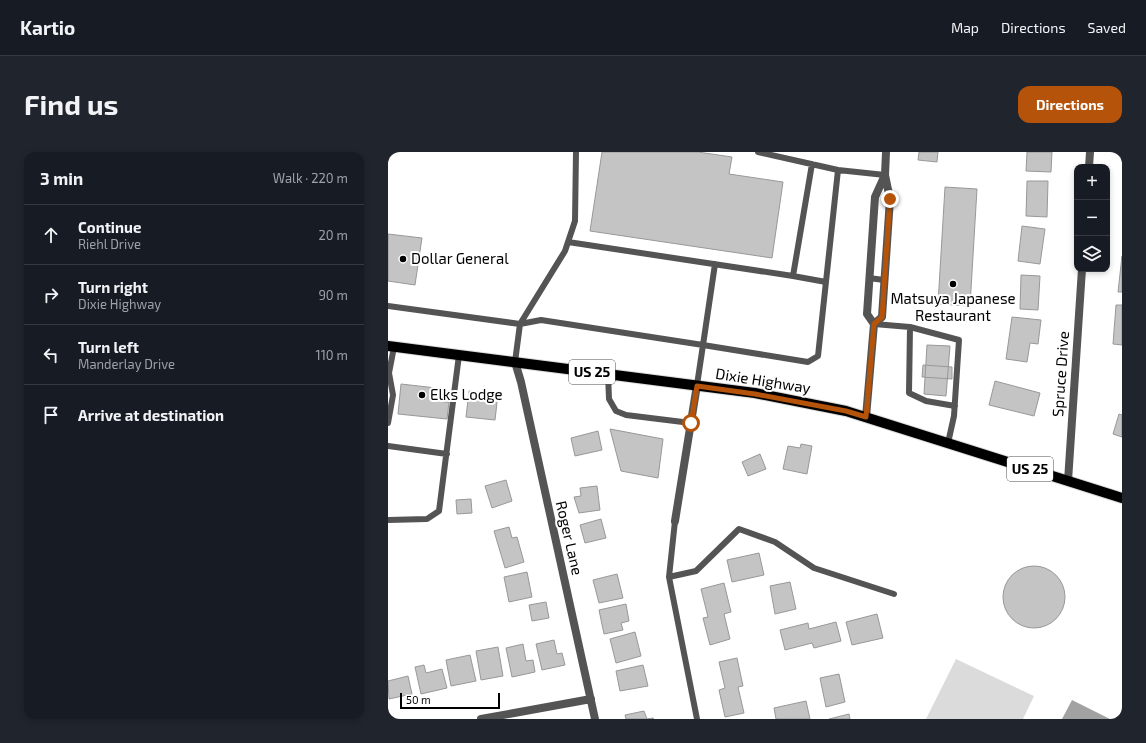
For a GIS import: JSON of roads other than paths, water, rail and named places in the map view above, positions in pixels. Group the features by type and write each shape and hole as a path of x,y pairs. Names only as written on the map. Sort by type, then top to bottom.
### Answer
{"main road":[{"name":"Dixie Highway","path":"391,347 755,394 846,411 1122,498"}],"street":[{"path":"874,324 882,317 890,199 885,176 886,152"},
{"path":"1089,164 1090,152"},
{"path":"866,417 874,324 867,314 875,197 885,176"},
{"name":"Spruce Drive","path":"1068,481 1082,272"},
{"name":"Roger Lane","path":"515,362 521,382 595,719"},
{"path":"675,521 697,386"},
{"path":"481,719 591,698"}],"lane":[{"path":"515,362 520,324 565,251 575,220 576,152"},
{"path":"758,152 838,170 885,176"},
{"path":"793,276 812,164"},
{"path":"388,306 520,324 541,320 808,362 818,356 838,170"},
{"path":"568,242 826,282"},
{"path":"697,386 715,264"},
{"path":"869,278 884,280"},
{"path":"874,324 910,327 959,340 954,416 948,442"},
{"path":"910,327 909,393 926,401 955,406"},
{"path":"388,423 394,395 389,374 391,347"},
{"path":"388,520 427,519 439,511 459,355"},
{"path":"608,374 609,399 616,411 626,415 691,423"},
{"path":"388,446 447,454"},
{"path":"675,521 669,577 697,719"},
{"path":"669,577 696,571 739,530 775,542 814,568 894,594"}],"place":[{"name":"Dollar General","path":"403,259"},
{"name":"Matsuya Japanese Restaurant","path":"953,284"},
{"name":"Elks Lodge","path":"422,395"}]}
